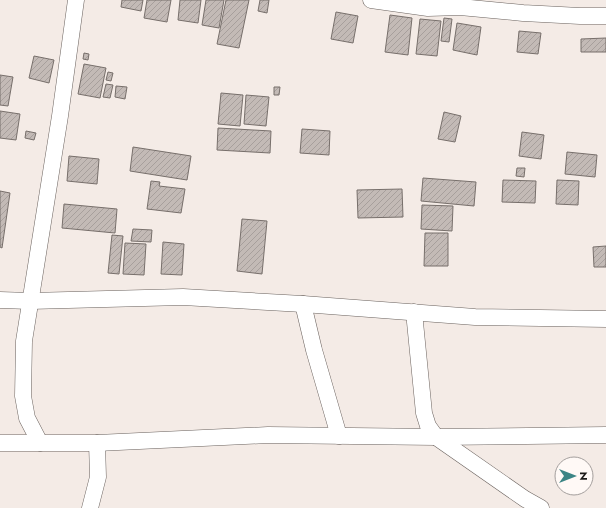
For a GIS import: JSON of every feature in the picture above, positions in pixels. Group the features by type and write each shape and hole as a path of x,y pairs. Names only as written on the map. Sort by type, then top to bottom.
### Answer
{"street":[{"path":"40,443 27,418 23,396 24,341 60,116 76,0"},
{"path":"371,0 428,8 460,7 523,13 606,16"},
{"path":"0,300 30,301 183,297 303,304 475,317 606,319"},
{"path":"303,304 314,350 339,436"},
{"path":"414,312 424,413 428,426 436,437 525,499 541,508"},
{"path":"0,443 97,443 268,435 436,437 606,435"},
{"path":"90,508 98,477 97,443"}],"building":[{"path":"122,0 143,0 141,11 121,7"},
{"path":"147,0 171,0 167,22 144,18"},
{"path":"180,0 201,0 198,23 178,20"},
{"path":"206,0 224,0 219,28 202,25"},
{"path":"226,0 249,0 239,48 217,44"},
{"path":"260,0 269,0 267,13 258,11"},
{"path":"336,12 358,16 353,43 331,39"},
{"path":"390,15 412,18 408,55 385,52"},
{"path":"444,18 452,19 449,42 441,41"},
{"path":"420,19 441,21 437,56 416,54"},
{"path":"457,23 481,27 477,55 453,50"},
{"path":"519,31 541,33 538,54 517,52"},
{"path":"606,38 606,52 581,52 581,39"},
{"path":"84,53 89,54 88,60 83,59"},
{"path":"34,56 54,60 49,83 29,78"},
{"path":"84,64 106,68 100,98 78,94"},
{"path":"108,72 113,73 111,81 106,80"},
{"path":"0,75 13,77 8,106 0,105"},
{"path":"106,84 113,85 110,98 103,97"},
{"path":"116,86 127,87 125,99 115,97"},
{"path":"274,87 280,87 279,95 274,95"},
{"path":"221,93 243,95 240,126 218,124"},
{"path":"246,95 269,97 266,126 244,124"},
{"path":"0,111 20,114 16,140 0,138"},
{"path":"444,112 461,116 455,142 438,139"},
{"path":"218,128 271,131 270,153 217,150"},
{"path":"302,129 330,131 329,155 300,153"},
{"path":"26,131 36,133 34,140 25,138"},
{"path":"522,132 544,135 541,159 519,156"},
{"path":"133,147 191,156 187,180 130,171"},
{"path":"567,152 597,155 595,177 565,174"},
{"path":"69,156 99,159 97,184 67,181"},
{"path":"517,168 525,168 524,177 516,176"},
{"path":"423,178 476,182 474,206 421,201"},
{"path":"503,180 536,181 535,203 502,202"},
{"path":"557,180 579,181 578,205 556,204"},
{"path":"151,181 160,182 159,186 185,189 181,213 147,209"},
{"path":"402,189 403,217 358,218 357,190"},
{"path":"0,191 10,193 2,248 0,247"},
{"path":"64,204 117,209 115,233 62,228"},
{"path":"422,205 453,206 452,231 421,229"},
{"path":"242,219 267,221 262,274 237,271"},
{"path":"133,229 152,230 151,242 131,241"},
{"path":"425,233 448,233 448,266 424,266"},
{"path":"112,235 123,236 119,274 108,273"},
{"path":"163,242 184,244 182,275 161,274"},
{"path":"125,243 146,244 144,275 123,274"},
{"path":"606,246 606,267 594,267 593,247"}]}
